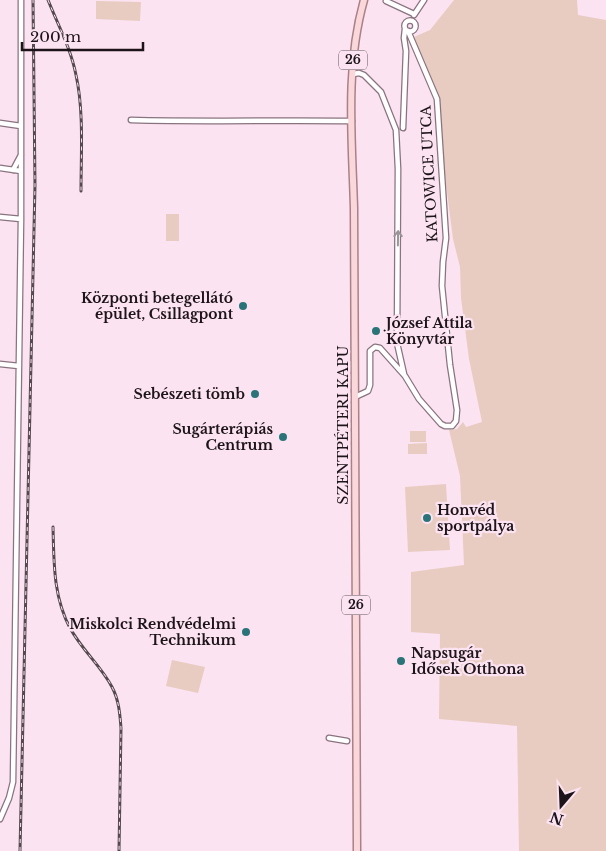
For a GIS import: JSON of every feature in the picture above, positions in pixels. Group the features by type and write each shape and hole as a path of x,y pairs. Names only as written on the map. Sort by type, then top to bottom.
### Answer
{"main road":[{"name":"SZENTPÉTERI KAPU","path":"357,851 352,121 356,29 364,0"}],"street":[{"path":"0,819 9,798 13,782 22,219 21,0"},
{"path":"411,21 415,24 415,27 413,30 407,30 406,22 411,21 424,0"},
{"path":"386,1 414,14"},
{"name":"KATOWICE UTCA","path":"403,128 406,51 404,38 407,30"},
{"name":"KATOWICE UTCA","path":"355,397 365,393 370,385 370,351 375,347 380,348 390,358 405,376 419,399 441,424 449,427 454,424 457,410 450,365 442,286 442,262 446,238 437,99 407,30"},
{"name":"KATOWICE UTCA","path":"353,74 364,75 381,92 396,130 398,169 397,343 405,376"},
{"path":"131,120 352,121"},
{"path":"0,123 21,126"},
{"path":"13,170 21,154"},
{"path":"0,168 21,171"},
{"path":"0,217 22,219"},
{"path":"390,358 396,359 400,354"},
{"path":"0,364 19,366"},
{"path":"329,738 347,741"}],"shaded area":[{"path":"454,0 577,0 578,15 606,20 606,851 519,851 517,726 439,719 440,634 411,632 411,572 464,565 460,476 449,430 457,429 463,422 466,427 482,422 469,359 461,298 460,267 453,239 433,82 414,37 430,30"},
{"path":"96,1 141,2 140,21 96,19"},
{"path":"166,214 179,214 179,241 166,241"},
{"path":"410,431 426,431 426,442 410,442"},
{"path":"427,443 427,454 408,454 408,444"},
{"name":"Honvéd sportpálya","path":"446,484 450,550 408,552 405,487"},
{"path":"172,660 205,667 198,693 166,686"}],"railway":[{"path":"20,851 35,185 33,0"},
{"path":"48,0 71,56 79,89 82,133 81,191"},
{"path":"53,527 57,591 64,616 80,644 108,679 119,708 121,728 119,851"}],"place":[{"name":"Központi betegellátó épület, Csillagpont","path":"243,306"},
{"name":"József Attila Könyvtár","path":"376,331"},
{"name":"Sebészeti tömb","path":"255,394"},
{"name":"Sugárterápiás Centrum","path":"283,437"},
{"name":"Honvéd sportpálya","path":"427,518"},
{"name":"Miskolci Rendvédelmi Technikum","path":"246,632"},
{"name":"Napsugár Idősek Otthona","path":"401,661"}]}
